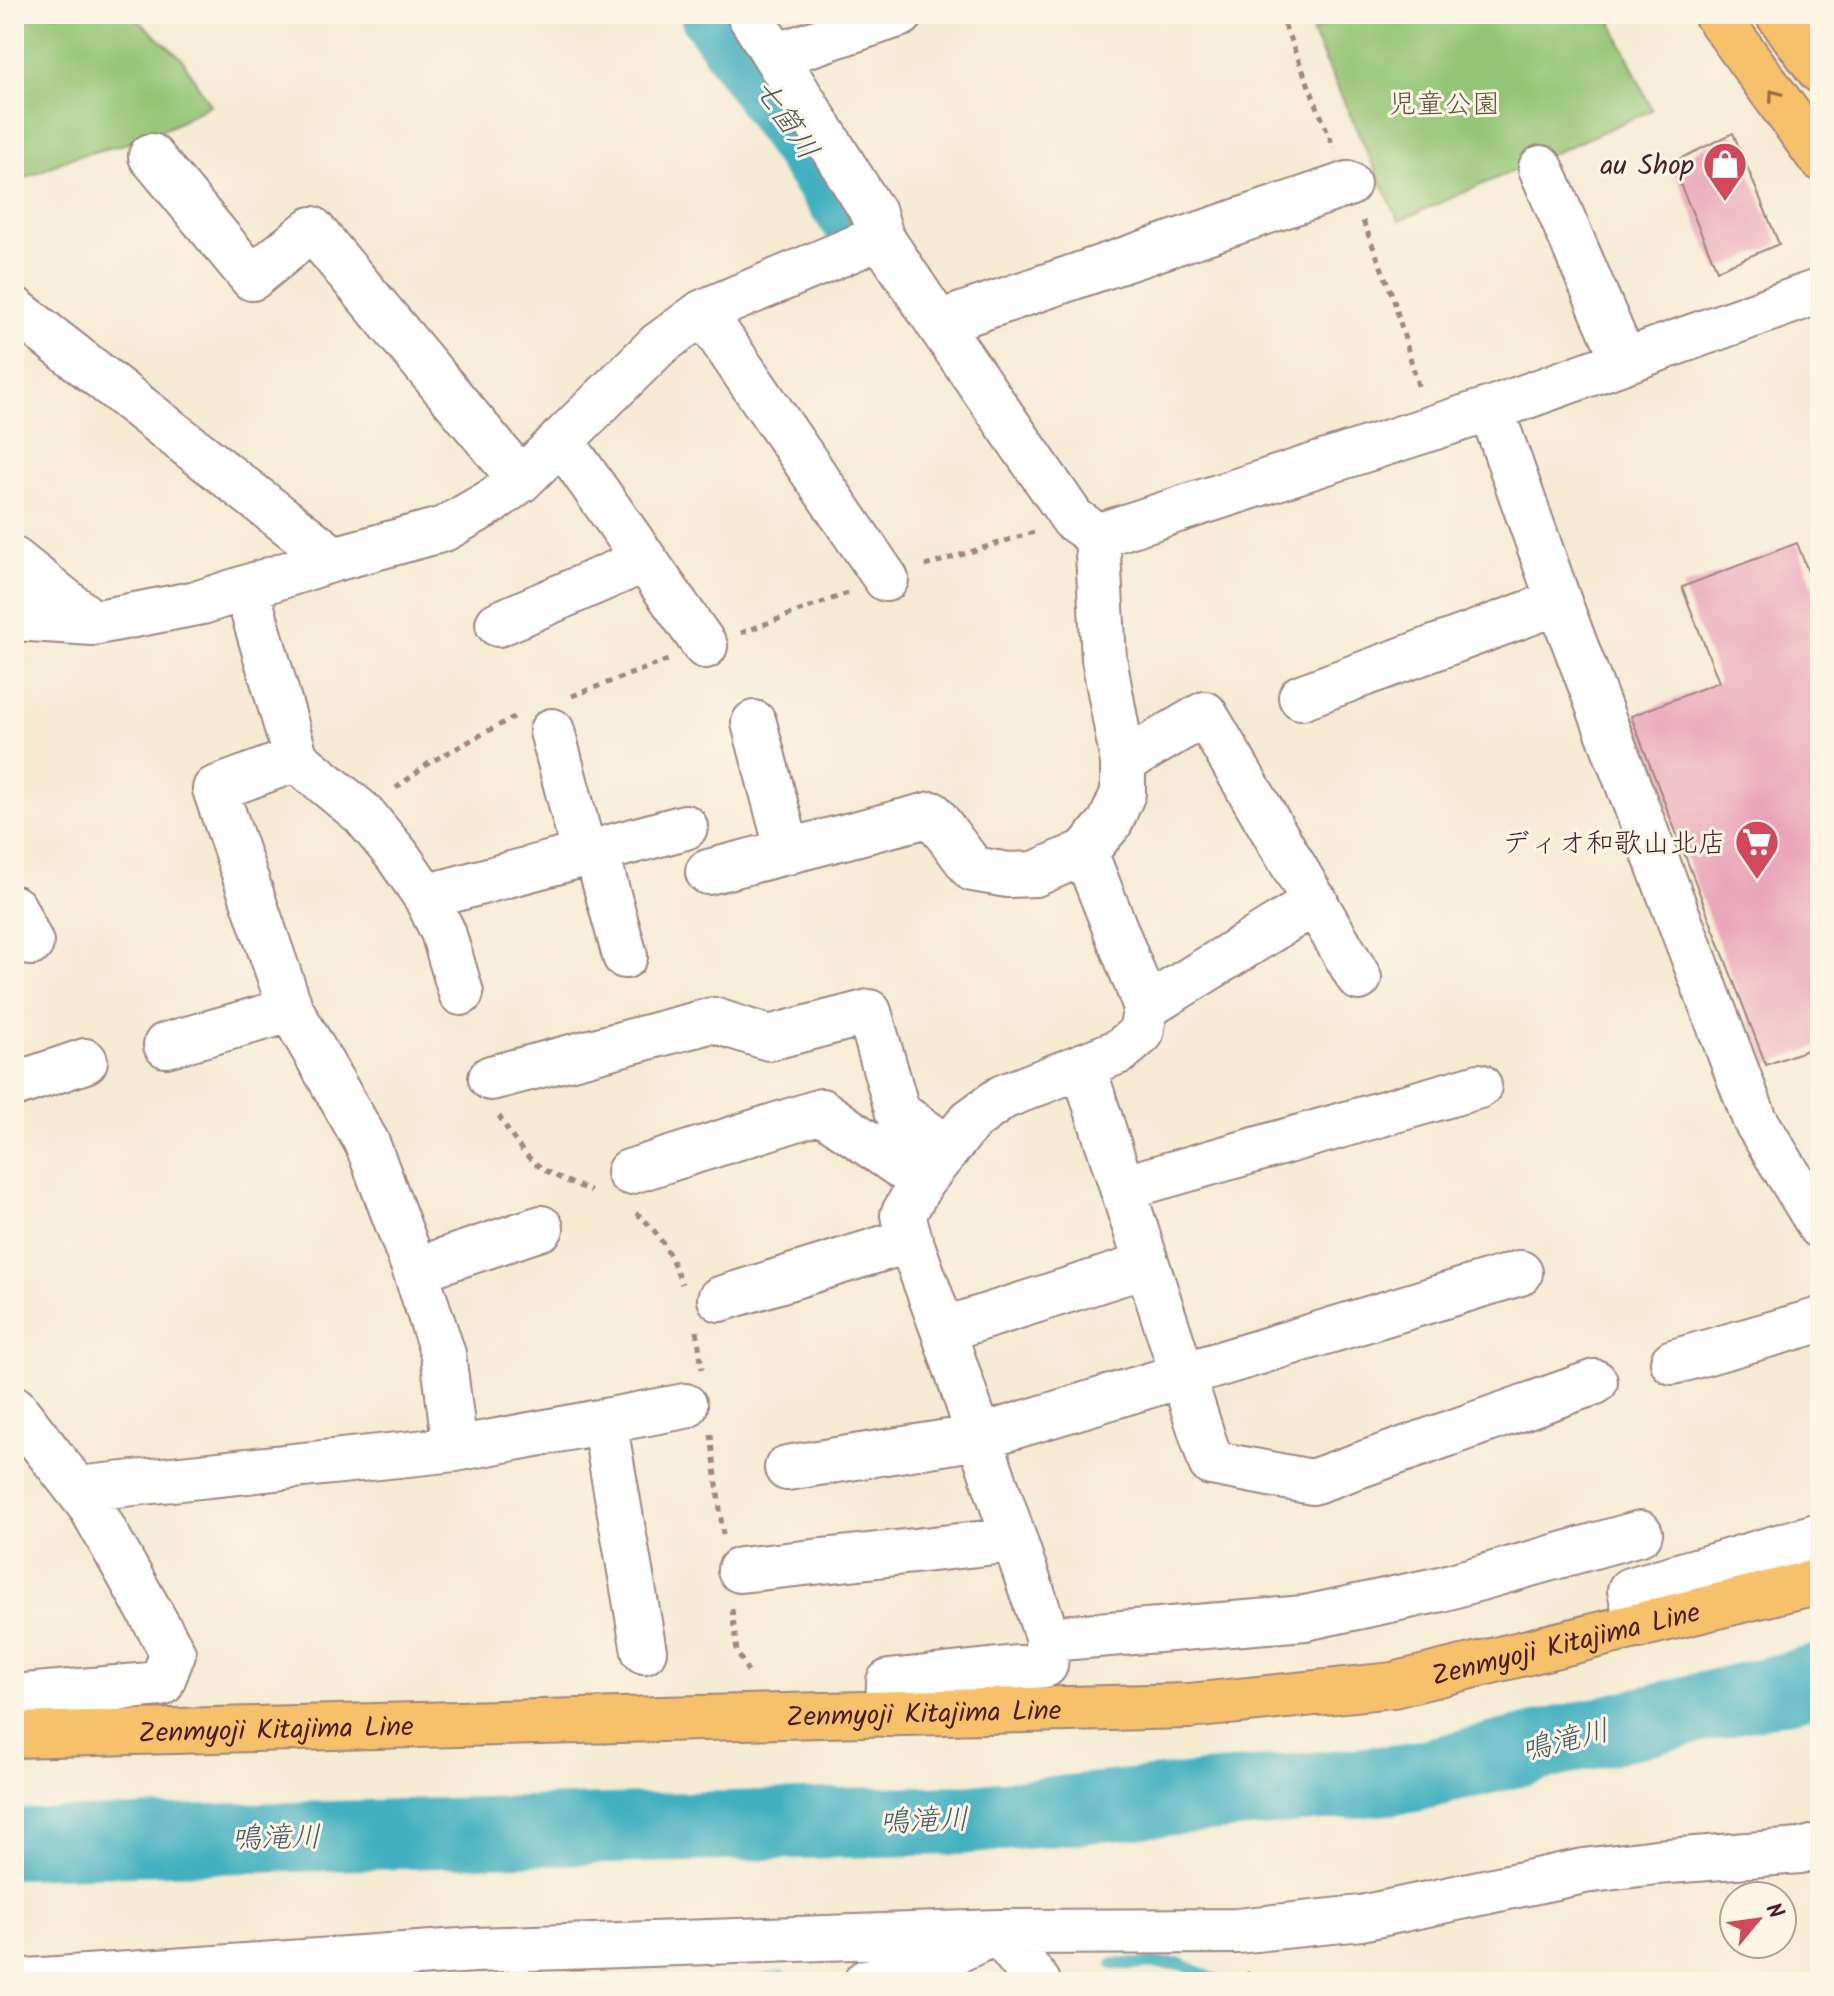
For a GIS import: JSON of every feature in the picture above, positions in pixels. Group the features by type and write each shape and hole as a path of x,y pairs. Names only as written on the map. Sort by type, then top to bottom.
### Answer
{"main road":[{"path":"1716,14 1820,158"},
{"path":"1778,14 1820,71"},
{"name":"Zenmyoji Kitajima Line","path":"14,1735 1189,1706 1393,1685 1820,1581"}],"street":[{"path":"749,14 875,216 881,237 938,323 1073,519 1097,536"},
{"path":"775,56 901,14"},
{"path":"151,156 252,278 312,229 521,480"},
{"path":"1541,168 1624,361"},
{"path":"938,323 1348,184"},
{"path":"14,618 93,623 202,602 334,559 444,529 491,502 521,480 658,345 703,312 881,237"},
{"path":"1097,536 1491,409 1820,291"},
{"path":"14,309 334,559"},
{"path":"703,312 886,579"},
{"path":"1491,409 1559,602 1755,1120 1816,1212"},
{"path":"561,440 705,646"},
{"path":"708,872 932,814 973,869 1008,875 1035,874 1085,852 1110,823 1123,793 1123,762 1104,659 1097,536"},
{"path":"14,560 93,623"},
{"path":"498,624 645,560"},
{"path":"246,588 296,759 363,814 397,855 426,897 443,932 461,993"},
{"path":"1301,697 1559,602"},
{"path":"1123,762 1205,714 1359,978"},
{"path":"754,723 788,852"},
{"path":"552,731 625,956"},
{"path":"296,759 215,789 291,1010 367,1143 415,1270 443,1354 455,1449"},
{"path":"426,897 685,827"},
{"path":"888,1714 889,1682 1045,1665 1048,1639 903,1215 935,1165 970,1121 1003,1097 1120,1051 1141,1033 1146,1007 1085,852"},
{"path":"1146,1007 1316,902"},
{"path":"166,1045 291,1010"},
{"path":"491,1078 713,1020 769,1038 869,1012 898,1113 935,1165"},
{"path":"14,1085 85,1061"},
{"path":"1083,1066 1211,1463 1312,1482 1595,1382"},
{"path":"1122,1188 1479,1086"},
{"path":"629,1172 821,1111 935,1165"},
{"path":"415,1270 541,1228"},
{"path":"720,1299 910,1240"},
{"path":"943,1330 1147,1265"},
{"path":"787,1468 979,1437 1520,1273"},
{"path":"1673,1362 1820,1320"},
{"path":"77,1489 455,1449 685,1406"},
{"path":"14,1408 91,1507 173,1653 161,1684 14,1697"},
{"path":"604,1421 644,1651"},
{"path":"1048,1639 1305,1618 1441,1589 1640,1533"},
{"path":"1638,1626 1630,1590 1820,1535"},
{"path":"740,1570 1014,1540"},
{"path":"14,1982 475,1950 998,1932 1237,1931 1361,1918 1584,1871 1800,1851 1820,1846"},
{"path":"866,1982 909,1973 998,1932"},
{"path":"998,1932 1038,1982"}],"green space":[{"path":"14,14 131,14 181,58 210,105 174,125 128,143 70,158 14,183"},
{"name":"児童公園","path":"1346,14 1608,14 1652,110 1399,221 1312,32"}],"building":[{"name":"au Shop","path":"1733,133 1779,244 1717,270 1671,163"},
{"name":"ディオ和歌山北店","path":"1797,543 1820,603 1820,1045 1766,1065 1631,716 1719,682 1682,587"}],"waterway":[{"name":"七箇川","path":"715,14 856,219"},
{"name":"鳴滝川","path":"14,1844 960,1820 1409,1778 1820,1679"},
{"path":"1113,1964 1181,1964 1219,1982"},
{"path":"755,1982 782,1976"}],"place":[{"name":"au Shop","path":"1725,203"},
{"name":"ディオ和歌山北店","path":"1757,881"}]}
